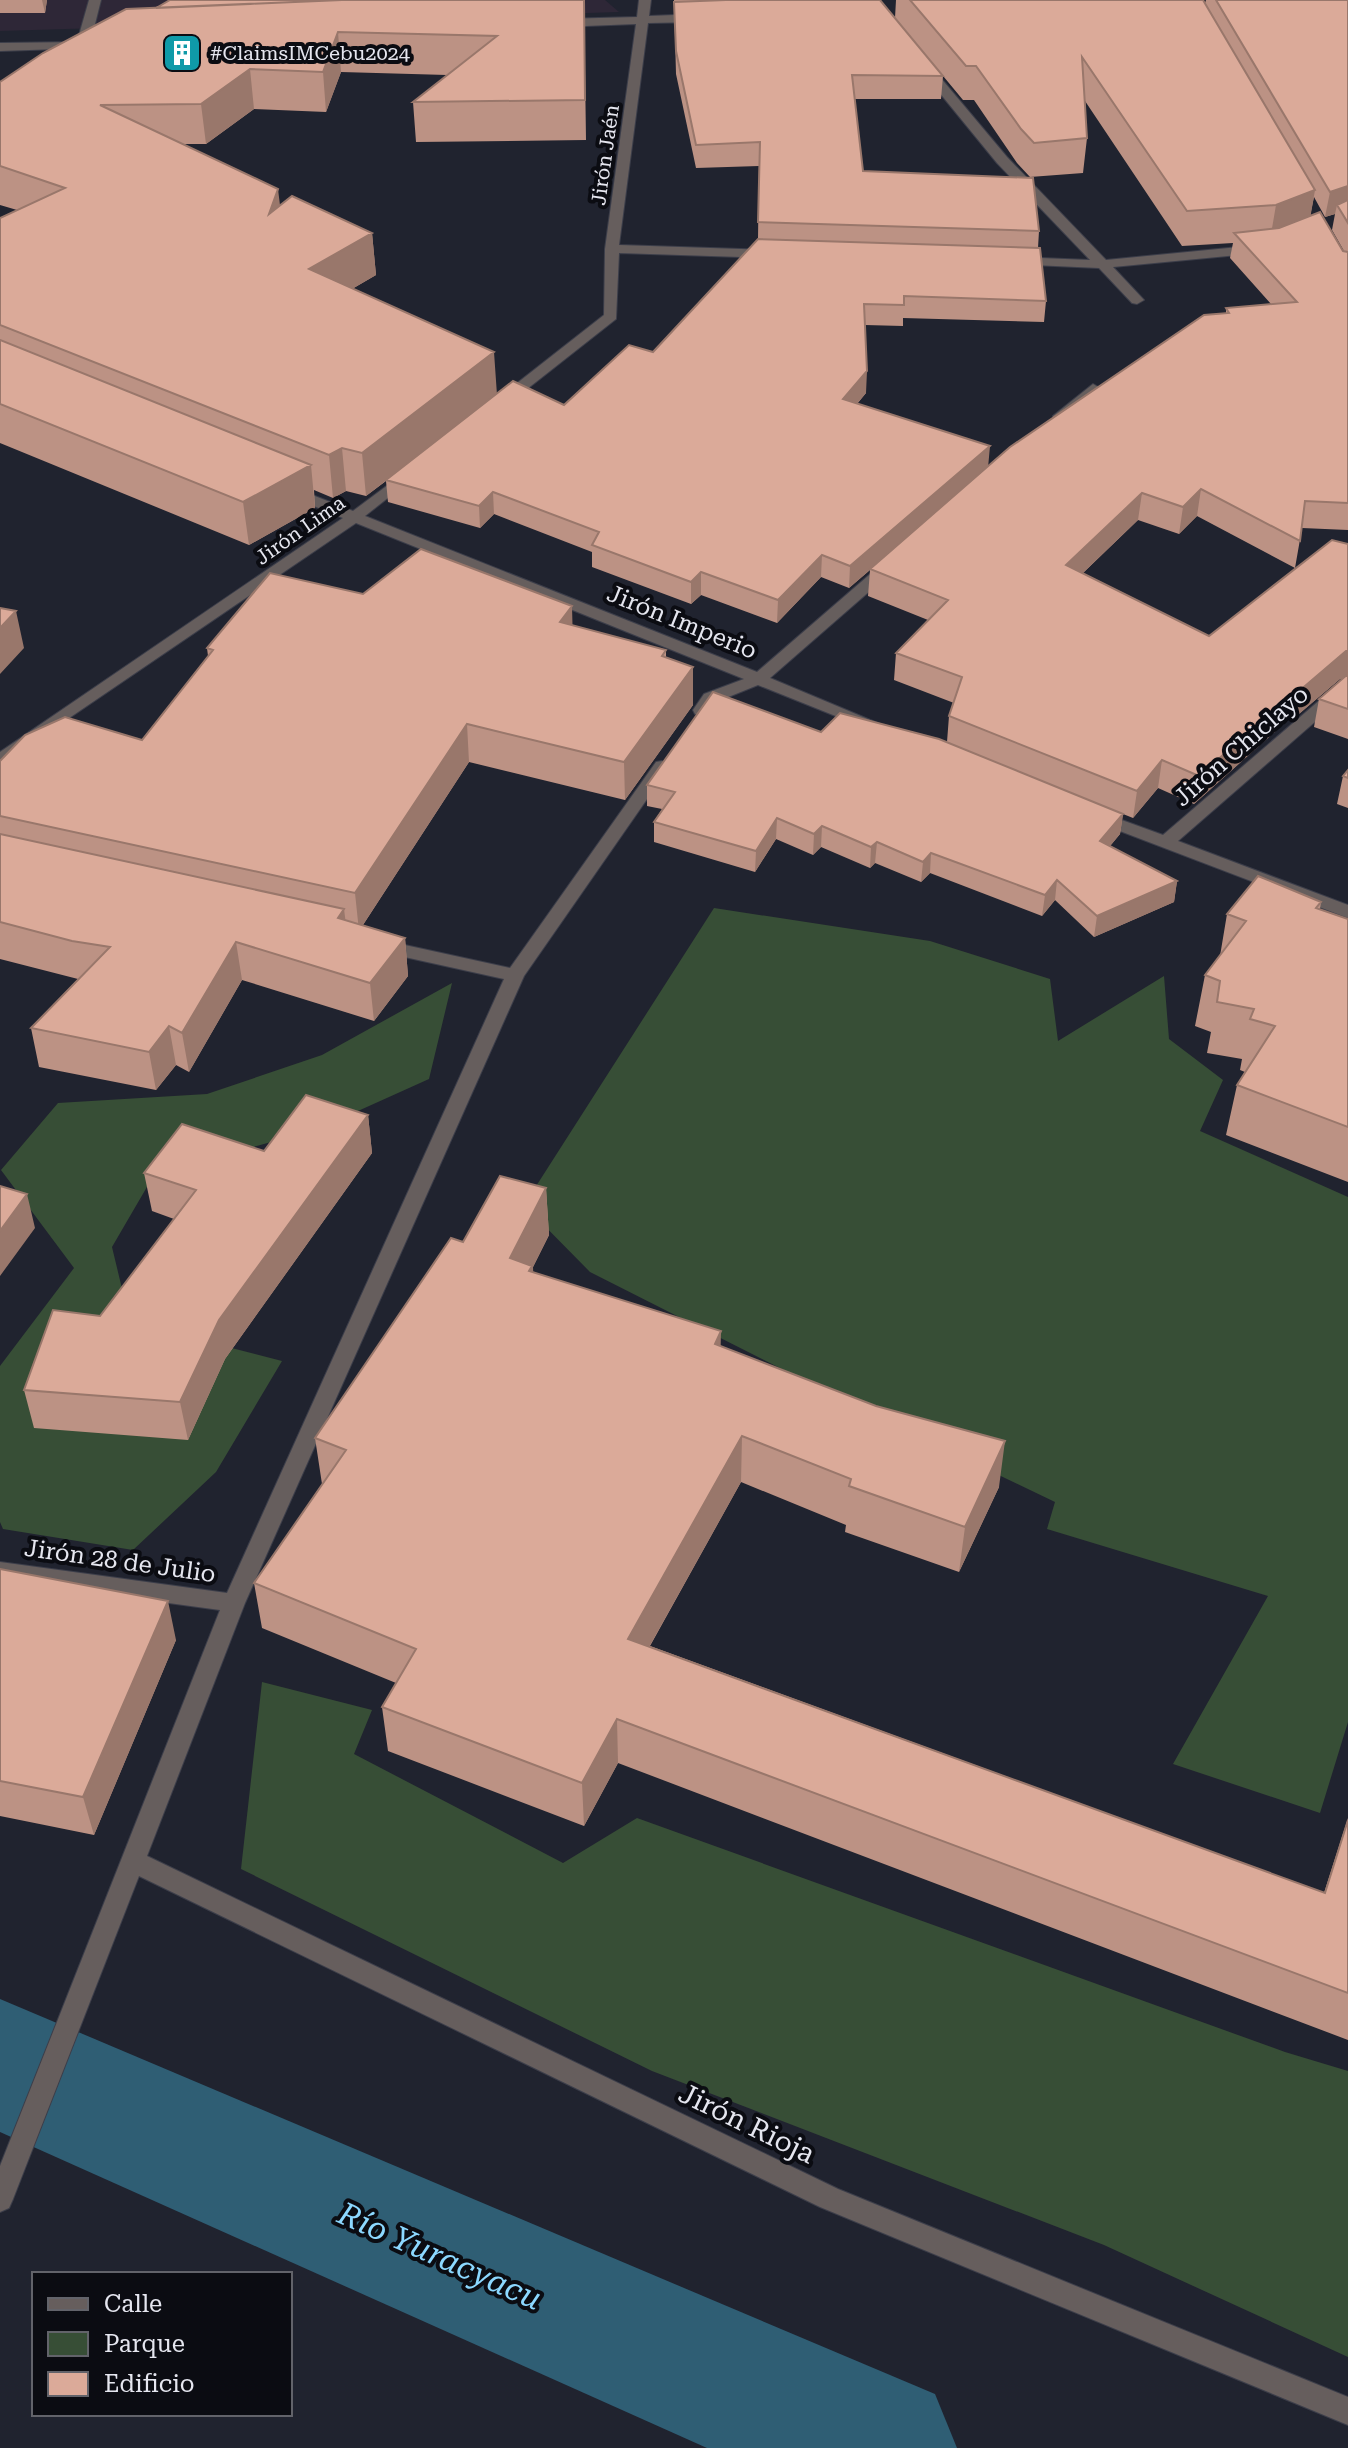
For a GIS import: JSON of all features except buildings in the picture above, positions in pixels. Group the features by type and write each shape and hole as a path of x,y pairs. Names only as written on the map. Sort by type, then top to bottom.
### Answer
{"street":[{"path":"55,62 82,46 95,0"},
{"name":"Jirón Jaén","path":"488,412 611,316 612,249 645,0"},
{"path":"550,24 706,17"},
{"path":"0,47 98,45"},
{"path":"917,57 1002,160 1137,300"},
{"path":"1008,261 1102,264 1274,247"},
{"path":"612,249 786,254"},
{"path":"1046,429 1093,388"},
{"name":"Jirón Lima","path":"0,760 353,518 427,460"},
{"name":"Jirón Imperio","path":"279,487 890,731"},
{"path":"692,723 710,698 760,678 903,554"},
{"name":"Jirón Chiclayo","path":"1165,843 1348,684"},
{"path":"0,2199 234,1603 515,975 674,748"},
{"path":"1078,808 1348,912"},
{"path":"364,942 515,975"},
{"name":"Jirón 28 de Julio","path":"0,1571 234,1603"},
{"name":"Jirón Rioja","path":"132,1861 829,2198 1348,2411"}],"shaded area":[{"path":"0,0 605,0 619,12 0,31"}],"green space":[{"path":"714,908 930,941 1050,979 1058,1041 1164,976 1169,1039 1223,1080 1200,1131 1348,1197 1348,1722 1320,1813 1173,1764 1268,1596 1047,1529 1055,1502 869,1413 590,1272 524,1205"},
{"path":"452,983 429,1079 318,1129 239,1151 158,1168 112,1247 130,1322 282,1361 216,1472 133,1550 3,1529 0,1522 0,1366 74,1268 1,1170 58,1103 207,1094 322,1055"},
{"path":"262,1682 372,1710 354,1754 563,1863 637,1818 1285,2052 1348,2071 1348,2357 1104,2245 652,2071 241,1869"}],"waterway":[{"name":"Río Yuracyacu","path":"0,2064 881,2448"}],"place":[{"name":"#ClaimsIMCebu2024","path":"182,53"}]}
